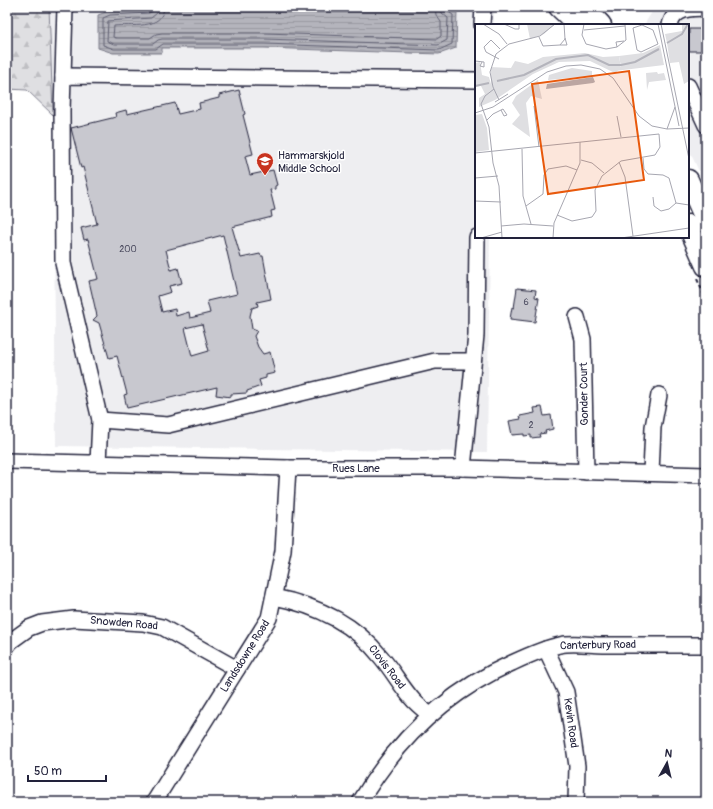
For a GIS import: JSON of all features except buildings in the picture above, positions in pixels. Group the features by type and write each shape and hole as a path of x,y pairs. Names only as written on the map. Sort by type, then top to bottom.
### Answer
{"main road":[{"path":"559,7 577,24"},
{"path":"584,7 600,24"},
{"path":"689,182 706,222"},
{"path":"689,227 706,266"}],"street":[{"path":"65,7 62,111 63,263 100,420 98,463"},
{"path":"482,24 483,7"},
{"path":"670,24 672,18 678,12 687,9 706,8"},
{"path":"64,76 475,80"},
{"path":"689,88 706,125"},
{"path":"463,468 476,335 477,238"},
{"name":"Gonder Court","path":"577,317 583,339 586,472"},
{"path":"100,420 168,425 435,361 473,361"},
{"path":"652,474 653,427 659,395"},
{"name":"Rues Lane","path":"7,461 288,468 463,468 652,474 706,474"},
{"name":"Landsdowne Road","path":"154,802 269,618 283,551 288,468"},
{"name":"Clovis Road","path":"274,597 302,604 324,612 355,631 381,656 414,701 430,715"},
{"name":"Snowden Road","path":"7,646 11,641 29,628 42,623 74,619 143,623 162,627 237,669"},
{"name":"Canterbury Road","path":"360,802 390,757 413,731 430,715 466,687 496,670 528,655 561,644 706,645"},
{"name":"Kevin Road","path":"546,649 566,692 577,766 576,802"}],"shaded area":[{"name":"Hammarskjold Middle School","path":"49,7 494,7 494,24 475,24 475,238 490,238 487,452 56,446 53,115"},
{"path":"655,7 706,7 706,186 689,150 689,24 645,24"}],"green space":[{"path":"7,7 49,7 53,115 27,90 7,89"}],"water":[{"path":"184,7 445,7 457,11 456,48 439,54 264,48 162,48 162,53 113,53 98,48 98,15 109,11"}],"place":[{"name":"Hammarskjold Middle School","path":"265,176"}]}
